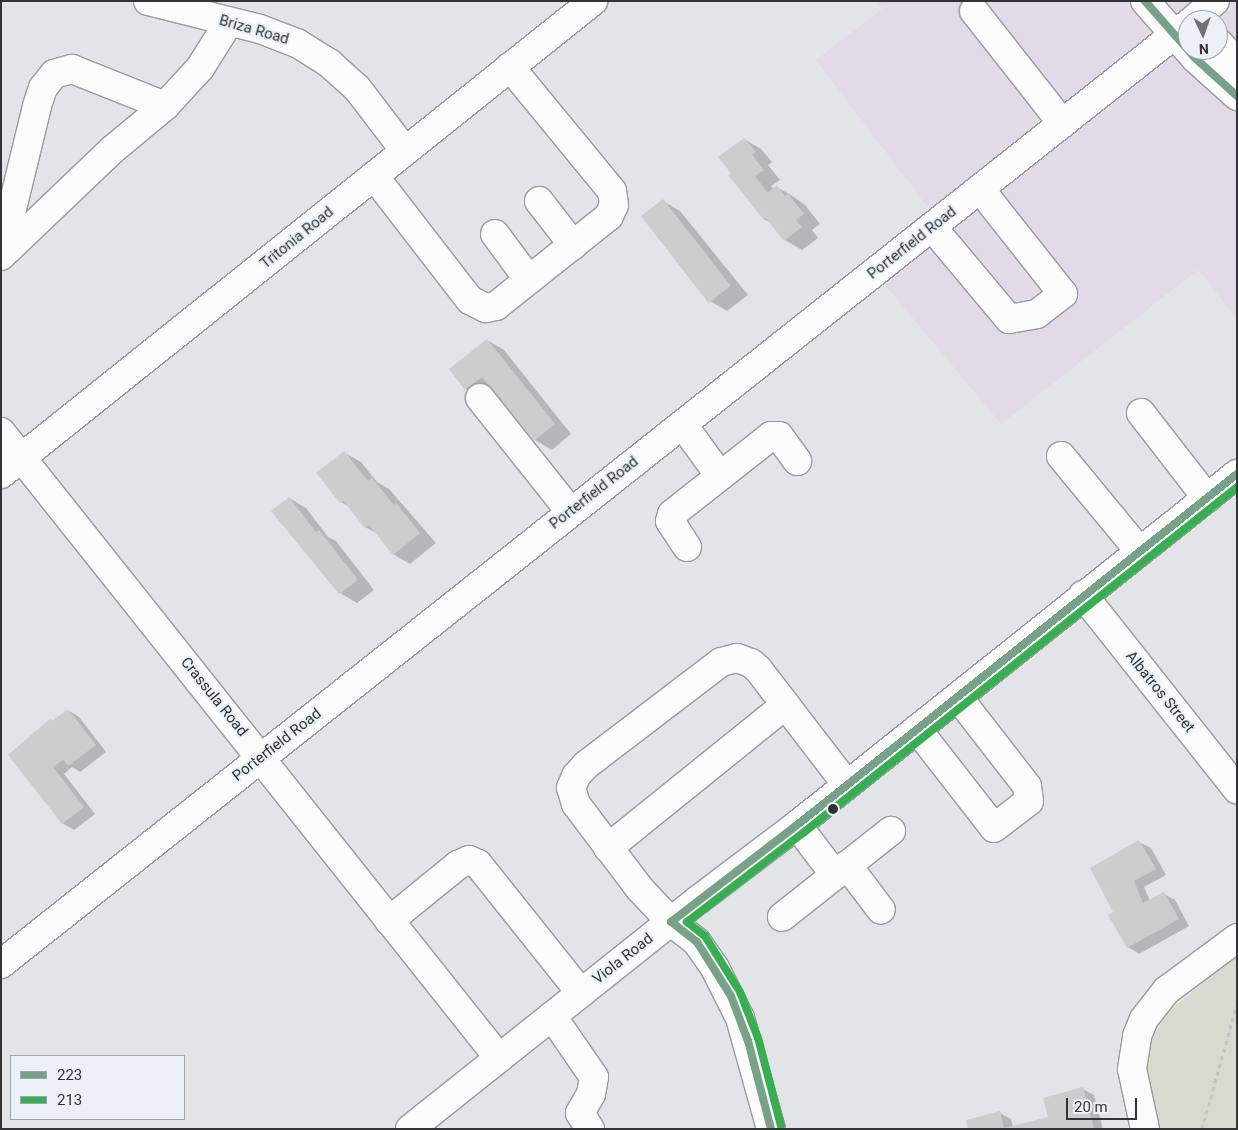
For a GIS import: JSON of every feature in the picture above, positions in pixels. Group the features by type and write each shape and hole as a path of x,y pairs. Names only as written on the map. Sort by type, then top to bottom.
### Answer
{"street":[{"name":"Briza Road","path":"148,1 260,29 297,42 329,63 357,88 405,152"},
{"name":"Tritonia Road","path":"12,466 593,1"},
{"path":"1146,1 1178,12"},
{"path":"974,11 1062,123"},
{"path":"1,255 112,150 165,106 200,68 229,22"},
{"name":"Porterfield Road","path":"1,964 570,511 682,425 980,189 1178,28"},
{"path":"1228,53 1237,63"},
{"path":"1216,60 1237,96"},
{"path":"374,176 470,300 482,306 492,308 529,280 611,214 614,200 612,191 510,67"},
{"path":"1,255 37,106 43,88 54,74 72,69 165,106"},
{"path":"932,227 1009,319 1037,314 1063,294 980,189"},
{"path":"539,201 572,245"},
{"path":"495,234 529,280"},
{"path":"480,398 570,511"},
{"path":"1141,413 1207,498"},
{"path":"682,425 720,476"},
{"name":"Crassula Road","path":"1,432 12,466 262,758 498,1058"},
{"path":"687,547 670,521 672,514 770,436 779,436 798,461"},
{"path":"1061,456 1140,552"},
{"name":"Viola Road","path":"410,1129 671,922 797,825 1083,595 1236,477"},
{"name":"Albatros Street","path":"1083,595 1237,789"},
{"path":"771,1129 748,1041 731,996 697,942 671,922 640,889 608,848 572,797 573,782 586,765 721,662 731,658 744,659 758,669 847,785"},
{"path":"917,729 994,828 1029,801 1028,786 958,697"},
{"path":"608,848 785,705"},
{"path":"797,825 882,910"},
{"path":"782,917 891,831"},
{"path":"390,921 458,865 469,860 478,864 581,994"},
{"path":"1145,1129 1132,1069 1136,1036 1144,1019 1167,990 1237,938"},
{"path":"552,1016 594,1077 591,1094 580,1113 590,1129"}],"path":[{"path":"1202,1129 1237,1004"}],"shaded area":[{"path":"876,1 1237,1 1237,319 1198,270 1001,424 875,273 939,222 816,60 882,9"},
{"path":"1237,956 1237,1129 1159,1129 1148,1085 1147,1067 1152,1038 1169,1011"}],"building":[{"path":"744,138 756,152 752,155 764,170 755,176 768,193 777,185 785,196 788,194 804,214 796,220 802,227 784,241 766,218 764,220 728,175 731,173 718,157"},
{"path":"663,199 731,286 709,303 641,216"},
{"path":"487,339 555,424 534,441 482,377 465,390 449,369"},
{"path":"344,451 368,481 372,478 394,505 396,503 420,533 393,555 369,525 365,528 343,501 340,503 316,473"},
{"path":"289,497 316,532 319,530 358,580 339,594 271,511"},
{"path":"68,709 96,745 68,766 63,760 53,767 84,807 62,824 8,755 51,718 52,721"},
{"path":"1139,840 1156,869 1134,881 1143,903 1164,892 1179,919 1127,948 1108,915 1113,912 1090,868"},
{"path":"1083,1087 1094,1129 968,1129 966,1120 1000,1111 1004,1128 1048,1117 1043,1098"}],"transit line":[{"name":"223","path":"1145,1 1195,58 1237,96"},
{"name":"223","path":"771,1129 748,1041 731,996 697,942 671,922 797,825 1237,474"},
{"name":"213","path":"781,1126 758,1038 740,992 705,936 687,922 803,833 1237,487"}]}
